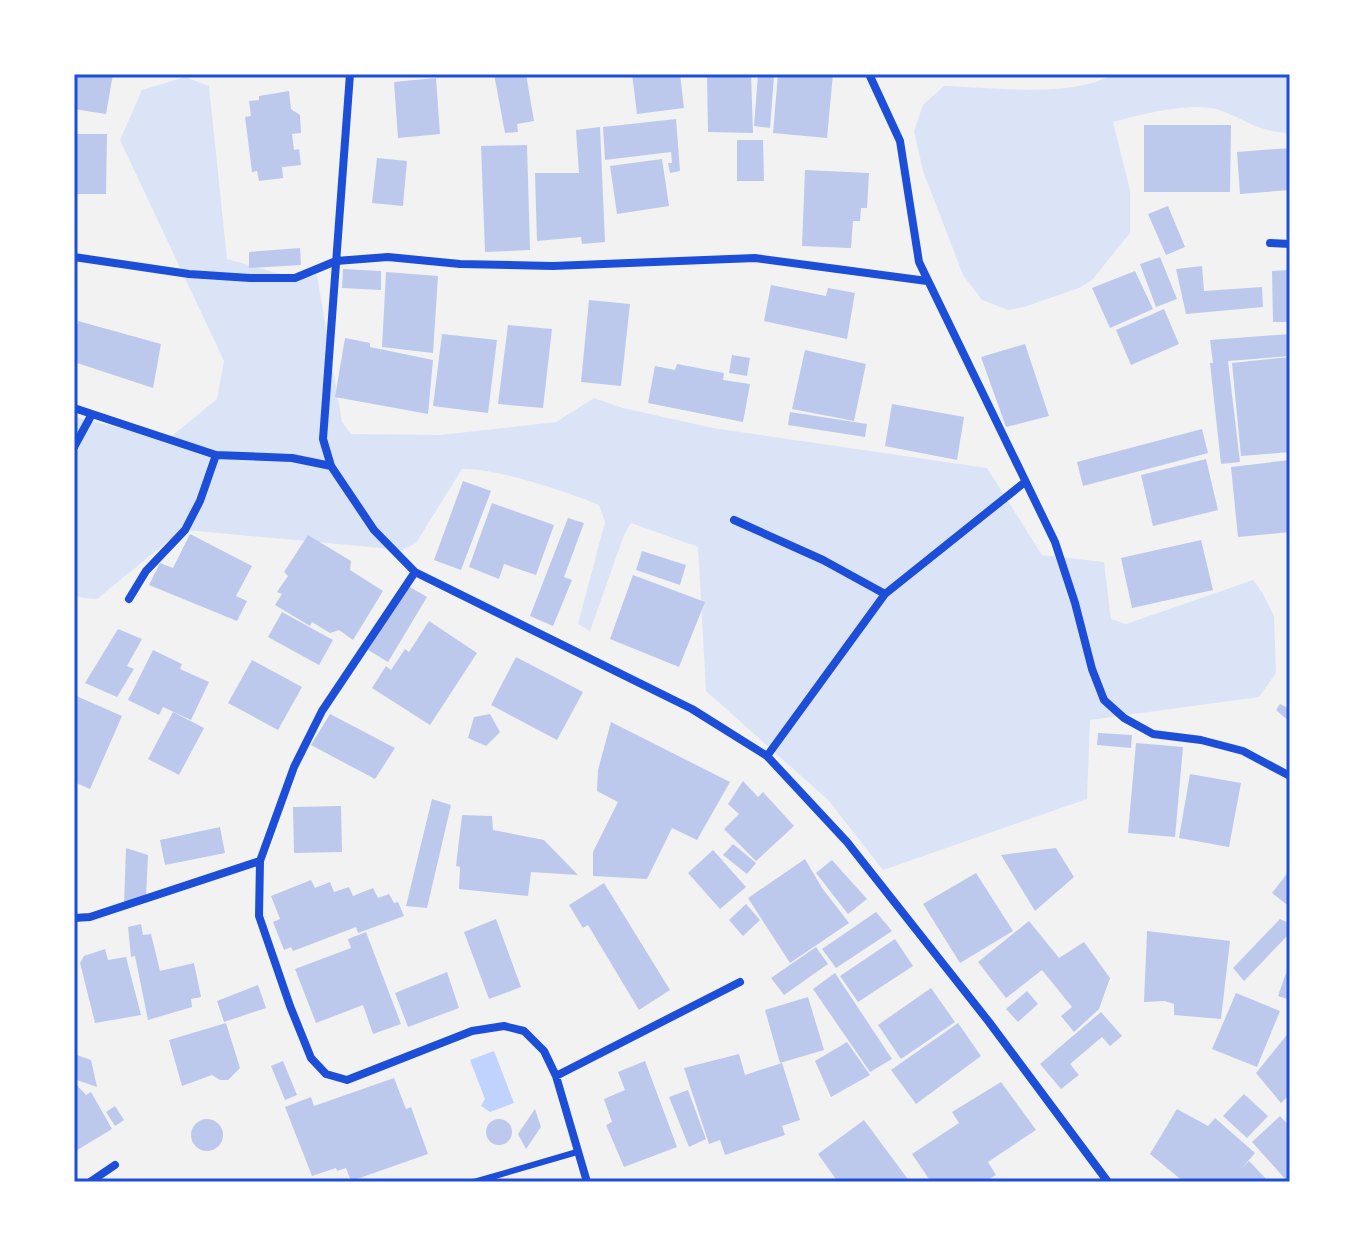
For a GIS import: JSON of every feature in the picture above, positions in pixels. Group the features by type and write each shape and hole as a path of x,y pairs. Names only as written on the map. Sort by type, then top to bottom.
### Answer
{"street":[{"path":"350,74 323,439 331,466 374,530 415,572 692,709 767,756 847,842 989,1022 1108,1182"},
{"path":"869,74 900,141 919,262 1055,542 1104,700 1124,718 1153,734 1201,740 1243,751 1290,776"},
{"path":"1270,243 1290,244"},
{"path":"74,257 189,274 250,278 295,278 336,261 388,257 460,264 553,266 755,258 927,281"},
{"path":"74,408 216,455 292,458 331,466"},
{"path":"74,447 92,414"},
{"path":"129,599 146,571 185,530 200,501 216,455"},
{"path":"767,756 885,594 1025,482"},
{"path":"734,520 823,560 885,594"},
{"path":"415,572 322,711 294,767 260,861 259,916 311,1058 326,1074 347,1080 472,1031 504,1026 524,1031 544,1051 556,1076 587,1182"},
{"path":"74,918 90,917 260,861"},
{"path":"556,1076 740,982"},
{"path":"90,1182 115,1165"}],"lane":[{"path":"474,1182 577,1152"}],"shaded area":[{"path":"1113,74 1290,74 1290,133 1261,128 1219,110 1195,107 1113,122 1130,190 1130,233 1092,280 1079,288 1008,310 982,300 963,275 923,171 914,131 923,105 944,86 1054,89 1096,82"},
{"path":"185,77 209,86 227,259 295,278 317,275 342,422 351,434 440,435 556,422 594,398 623,408 713,428 987,468 1042,555 1104,562 1111,619 1126,624 1253,580 1274,616 1276,673 1259,697 1090,720 1087,799 883,870 828,800 706,691 698,547 631,523 590,631 578,624 605,522 599,505 570,494 511,476 462,469 416,543 402,550 185,530 97,599 74,594 74,417 168,439 217,399 224,361 120,140 142,90"}],"water":[{"path":"494,1051 514,1103 490,1112 481,1106 485,1099 470,1060"}],"building":[{"path":"74,74 113,74 106,114 74,109"},
{"path":"494,74 526,74 534,121 517,124 518,132 505,133"},
{"path":"632,74 680,74 684,108 637,114"},
{"path":"707,74 751,74 753,133 708,132"},
{"path":"778,74 833,74 827,138 773,133"},
{"path":"758,75 774,76 770,128 754,126"},
{"path":"436,78 440,134 398,138 394,82"},
{"path":"289,91 291,109 300,115 301,133 292,134 294,150 299,149 301,165 282,167 283,178 259,181 257,171 252,172 245,117 251,116 249,101 259,100 259,96"},
{"path":"676,119 680,171 670,173 668,163 672,163 671,152 605,160 603,127"},
{"path":"1144,125 1231,125 1230,192 1144,192"},
{"path":"600,127 605,242 582,244 581,237 537,241 535,173 579,173 576,130"},
{"path":"74,134 107,134 106,194 74,194"},
{"path":"737,140 763,140 764,181 737,181"},
{"path":"527,145 530,250 485,252 481,146"},
{"path":"1290,148 1290,190 1240,194 1237,152"},
{"path":"377,158 407,161 403,206 372,203"},
{"path":"662,159 669,206 617,214 610,166"},
{"path":"805,170 869,173 867,208 861,208 860,221 853,221 851,248 802,246"},
{"path":"1168,206 1185,247 1166,255 1148,214"},
{"path":"300,248 301,265 249,268 249,252"},
{"path":"1160,257 1177,299 1156,307 1140,264"},
{"path":"1202,266 1204,291 1262,287 1263,307 1186,314 1176,269"},
{"path":"343,269 381,271 381,290 342,288"},
{"path":"1290,270 1290,322 1273,322 1272,271"},
{"path":"1135,271 1153,309 1110,328 1092,288"},
{"path":"386,272 438,276 433,353 382,347"},
{"path":"771,285 826,296 828,288 855,293 847,339 764,321"},
{"path":"589,300 630,304 621,386 581,382"},
{"path":"1164,309 1179,344 1131,365 1116,330"},
{"path":"78,321 161,344 153,388 74,362"},
{"path":"508,325 552,329 543,408 498,404"},
{"path":"442,334 497,340 488,413 433,406"},
{"path":"1290,334 1290,356 1228,361 1240,462 1221,464 1210,340"},
{"path":"345,338 370,343 370,347 433,360 428,414 335,397"},
{"path":"1025,344 1049,416 1006,427 981,357"},
{"path":"805,350 866,364 854,421 792,409"},
{"path":"732,355 750,358 747,376 729,373"},
{"path":"1290,357 1290,452 1241,456 1232,363"},
{"path":"677,364 724,373 723,380 750,384 743,422 648,403 655,366 675,370"},
{"path":"892,404 964,417 957,460 885,446"},
{"path":"790,412 867,424 865,437 788,425"},
{"path":"1202,429 1208,453 1083,486 1077,462"},
{"path":"1206,459 1218,510 1153,526 1141,475"},
{"path":"1290,460 1290,532 1238,537 1231,467"},
{"path":"463,481 491,491 461,570 434,560"},
{"path":"492,503 554,525 536,575 504,564 499,579 469,567"},
{"path":"568,518 584,523 564,577 572,580 553,626 530,616"},
{"path":"190,534 252,566 236,596 247,601 237,621 149,585 160,563 173,568"},
{"path":"308,535 351,561 350,570 383,591 353,640 339,630 330,633 312,622 310,626 275,605 282,594 277,592 288,576 284,572"},
{"path":"1201,540 1213,590 1132,608 1121,558"},
{"path":"642,551 686,565 680,585 636,570"},
{"path":"633,575 705,602 679,667 610,639"},
{"path":"408,586 427,597 388,662 368,650"},
{"path":"282,612 333,640 319,665 268,637"},
{"path":"429,621 477,653 430,725 372,688 386,666 391,670 405,649 409,652"},
{"path":"118,629 142,639 127,666 134,669 117,697 85,683"},
{"path":"153,650 182,664 180,669 209,682 191,720 163,707 159,715 128,700"},
{"path":"516,657 583,692 557,740 491,705"},
{"path":"252,660 302,687 278,730 228,703"},
{"path":"74,695 122,716 90,789 74,782"},
{"path":"1280,704 1290,709 1290,722 1276,710"},
{"path":"173,712 204,728 179,775 148,759"},
{"path":"330,714 395,748 375,779 311,745"},
{"path":"490,714 500,732 486,746 468,738 474,717"},
{"path":"611,722 730,782 697,840 672,828 647,879 593,876 593,852 618,802 597,791 598,770"},
{"path":"1098,733 1132,735 1131,748 1097,745"},
{"path":"1136,743 1183,747 1175,837 1128,833"},
{"path":"1190,774 1241,783 1229,847 1179,838"},
{"path":"743,781 758,797 763,792 794,826 756,861 724,829 739,814 728,804"},
{"path":"432,799 451,805 427,908 406,906"},
{"path":"341,806 342,852 294,853 293,807"},
{"path":"462,815 492,816 493,830 544,840 578,875 531,872 528,896 459,889 460,867 456,866"},
{"path":"220,827 225,853 165,865 160,840"},
{"path":"733,844 756,863 747,874 723,855"},
{"path":"126,848 148,855 146,898 124,905"},
{"path":"1056,848 1074,877 1035,911 1001,855"},
{"path":"713,850 746,887 720,909 688,873"},
{"path":"805,859 822,888 849,923 790,963 748,898"},
{"path":"832,860 867,899 848,914 816,873"},
{"path":"1290,870 1290,907 1272,893"},
{"path":"976,873 1013,931 960,963 923,904"},
{"path":"311,880 315,888 330,882 334,892 349,887 353,896 373,888 378,898 389,894 394,903 398,902 404,916 358,933 356,927 293,951 291,947 284,950 273,922 280,919 271,896"},
{"path":"604,883 670,990 639,1010 588,925 583,928 569,905"},
{"path":"746,904 760,920 743,936 729,920"},
{"path":"876,912 892,931 836,968 822,949"},
{"path":"496,919 521,987 489,999 464,932"},
{"path":"1280,919 1290,924 1290,933 1244,981 1233,968"},
{"path":"1029,921 1059,958 1084,942 1110,978 1099,1009 1074,1032 1061,1016 1072,1007 1042,970 1006,998 978,962"},
{"path":"141,924 143,935 151,934 160,971 194,963 201,997 191,999 192,1007 148,1020 135,956 131,957 128,927"},
{"path":"1147,931 1230,941 1221,1019 1174,1015 1174,1004 1144,1002"},
{"path":"366,932 401,1024 373,1034 363,1005 316,1023 295,969 351,948 348,939"},
{"path":"895,939 913,966 858,1002 840,976"},
{"path":"816,947 828,964 784,995 771,978"},
{"path":"105,949 108,960 126,957 141,1015 95,1023 80,963 84,956"},
{"path":"447,972 459,1008 408,1027 395,993"},
{"path":"835,973 892,1059 870,1072 813,989"},
{"path":"1286,973 1290,975 1290,1000 1278,996"},
{"path":"258,985 266,1008 224,1022 217,1001"},
{"path":"931,988 955,1022 901,1059 878,1025"},
{"path":"1027,991 1038,1004 1018,1022 1006,1009"},
{"path":"1236,993 1280,1011 1257,1067 1212,1049"},
{"path":"808,997 824,1050 780,1063 765,1010"},
{"path":"1101,1012 1122,1036 1110,1046 1102,1037 1070,1064 1079,1075 1061,1089 1040,1064"},
{"path":"226,1023 240,1068 228,1080 212,1075 182,1086 169,1040"},
{"path":"958,1023 981,1056 916,1104 891,1070"},
{"path":"1290,1031 1290,1094 1281,1103 1256,1073"},
{"path":"847,1042 870,1075 831,1097 815,1061"},
{"path":"74,1054 91,1060 97,1087 74,1079"},
{"path":"739,1054 745,1075 782,1063 800,1120 782,1126 785,1135 725,1155 720,1140 709,1144 684,1068"},
{"path":"283,1061 297,1095 285,1100 271,1066"},
{"path":"645,1061 677,1147 624,1167 606,1125 612,1122 604,1099 625,1090 618,1072"},
{"path":"394,1078 406,1109 411,1107 428,1154 351,1181 346,1168 312,1176 285,1107 311,1097 314,1106"},
{"path":"74,1082 86,1095 91,1092 112,1129 74,1152"},
{"path":"1001,1082 1036,1130 988,1162 996,1175 984,1182 931,1182 912,1154 959,1123 952,1112"},
{"path":"688,1090 706,1139 689,1147 669,1097"},
{"path":"1244,1094 1268,1116 1247,1138 1223,1116"},
{"path":"115,1106 124,1120 115,1126 106,1112"},
{"path":"535,1109 541,1127 526,1149 518,1134"},
{"path":"1177,1109 1208,1126 1215,1118 1255,1153 1241,1169 1249,1161 1269,1182 1184,1182 1150,1154"},
{"path":"1280,1116 1290,1127 1290,1177 1287,1181 1252,1142"},
{"path":"207,1119 218,1124 223,1135 218,1146 207,1151 196,1146 191,1135 196,1124"},
{"path":"499,1119 508,1123 512,1132 508,1141 499,1145 490,1141 486,1132 490,1123"},
{"path":"864,1120 910,1182 838,1182 818,1154"}]}
